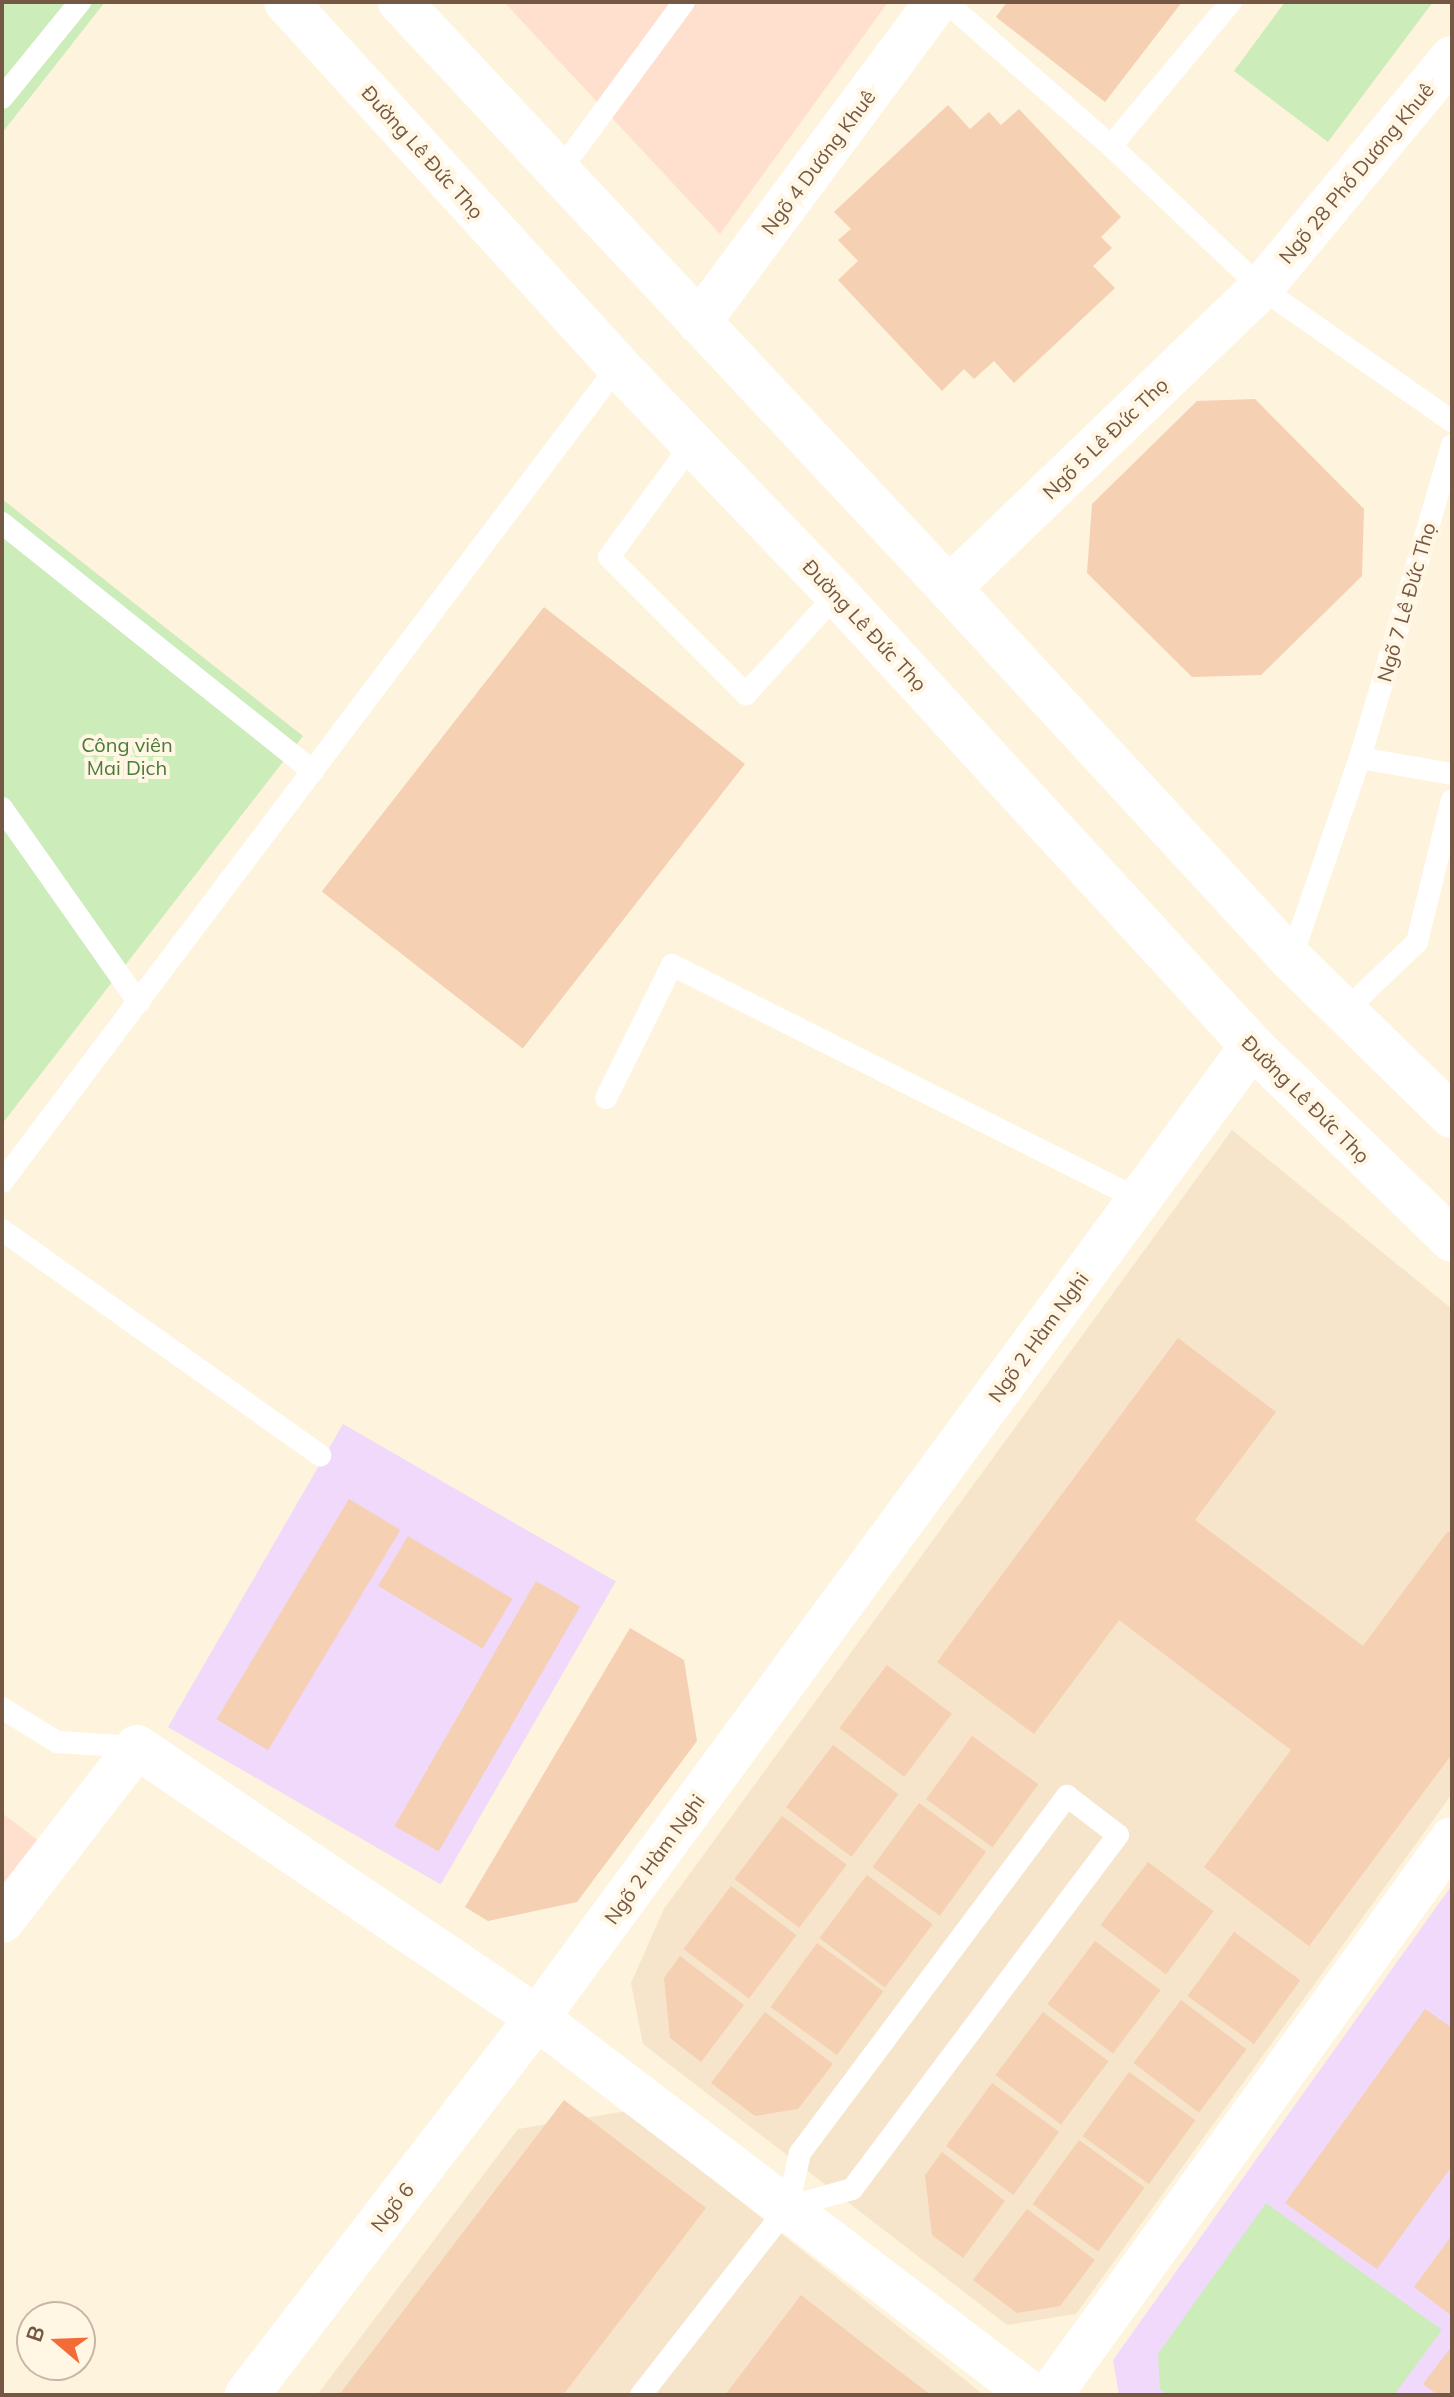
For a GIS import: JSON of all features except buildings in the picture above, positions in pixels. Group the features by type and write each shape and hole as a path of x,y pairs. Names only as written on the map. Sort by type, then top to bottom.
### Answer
{"street":[{"name":"Đường Lê Đức Thọ","path":"286,2 618,366 837,594 1252,1046 1452,1240"},
{"path":"400,2 949,588 1291,959 1452,1116"},
{"name":"Ngõ 4 Dương Khuê","path":"699,322 937,2"},
{"name":"Ngõ 28 Phố Dương Khuê","path":"1261,288 1452,58"},
{"name":"Ngõ 5 Lê Đức Thọ","path":"949,588 1261,288"},
{"name":"Ngõ 2 Hàm Nghi","path":"537,2018 1252,1046"},
{"path":"2,1921 137,1747 537,2018 1029,2393 1452,1839"},
{"name":"Ngõ 6","path":"247,2395 537,2018"}],"lane":[{"path":"2,98 80,2"},
{"path":"559,172 684,2"},
{"path":"946,2 1111,146 1261,288 1452,421"},
{"path":"1111,146 1231,2"},
{"path":"2,1182 618,366"},
{"path":"692,444 609,557 746,694 837,594"},
{"name":"Ngõ 7 Lê Đức Thọ","path":"1291,959 1360,758 1452,445"},
{"path":"2,523 313,771"},
{"path":"1360,758 1452,774"},
{"path":"1344,1012 1417,942 1452,800"},
{"path":"2,808 139,1003"},
{"path":"606,1098 672,965 1140,1200"},
{"path":"2,1230 320,1455"},
{"path":"2,1708 57,1742 137,1747"},
{"path":"641,2395 788,2207 800,2153 1067,1796 1118,1835 852,2189 788,2207"}],"shaded area":[{"path":"504,2 888,2 720,234"},
{"path":"1232,1130 1452,1309 1452,1794 1076,2314 1007,2325 643,2044 631,1983 664,1909"},
{"path":"343,1424 616,1582 441,1885 168,1727"},
{"path":"2,1813 39,1841 2,1887"},
{"path":"1452,1885 1452,2395 1119,2395 1113,2360"},
{"path":"627,2111 984,2395 317,2395 518,2129"}],"green space":[{"path":"2,2 105,2 2,133"},
{"path":"1285,2 1433,2 1328,142 1234,71"},
{"name":"Công viên Mai Dịch","path":"2,499 303,736 2,1124"},
{"path":"1266,2203 1442,2330 1394,2395 1168,2395 1160,2389 1158,2354"}]}
